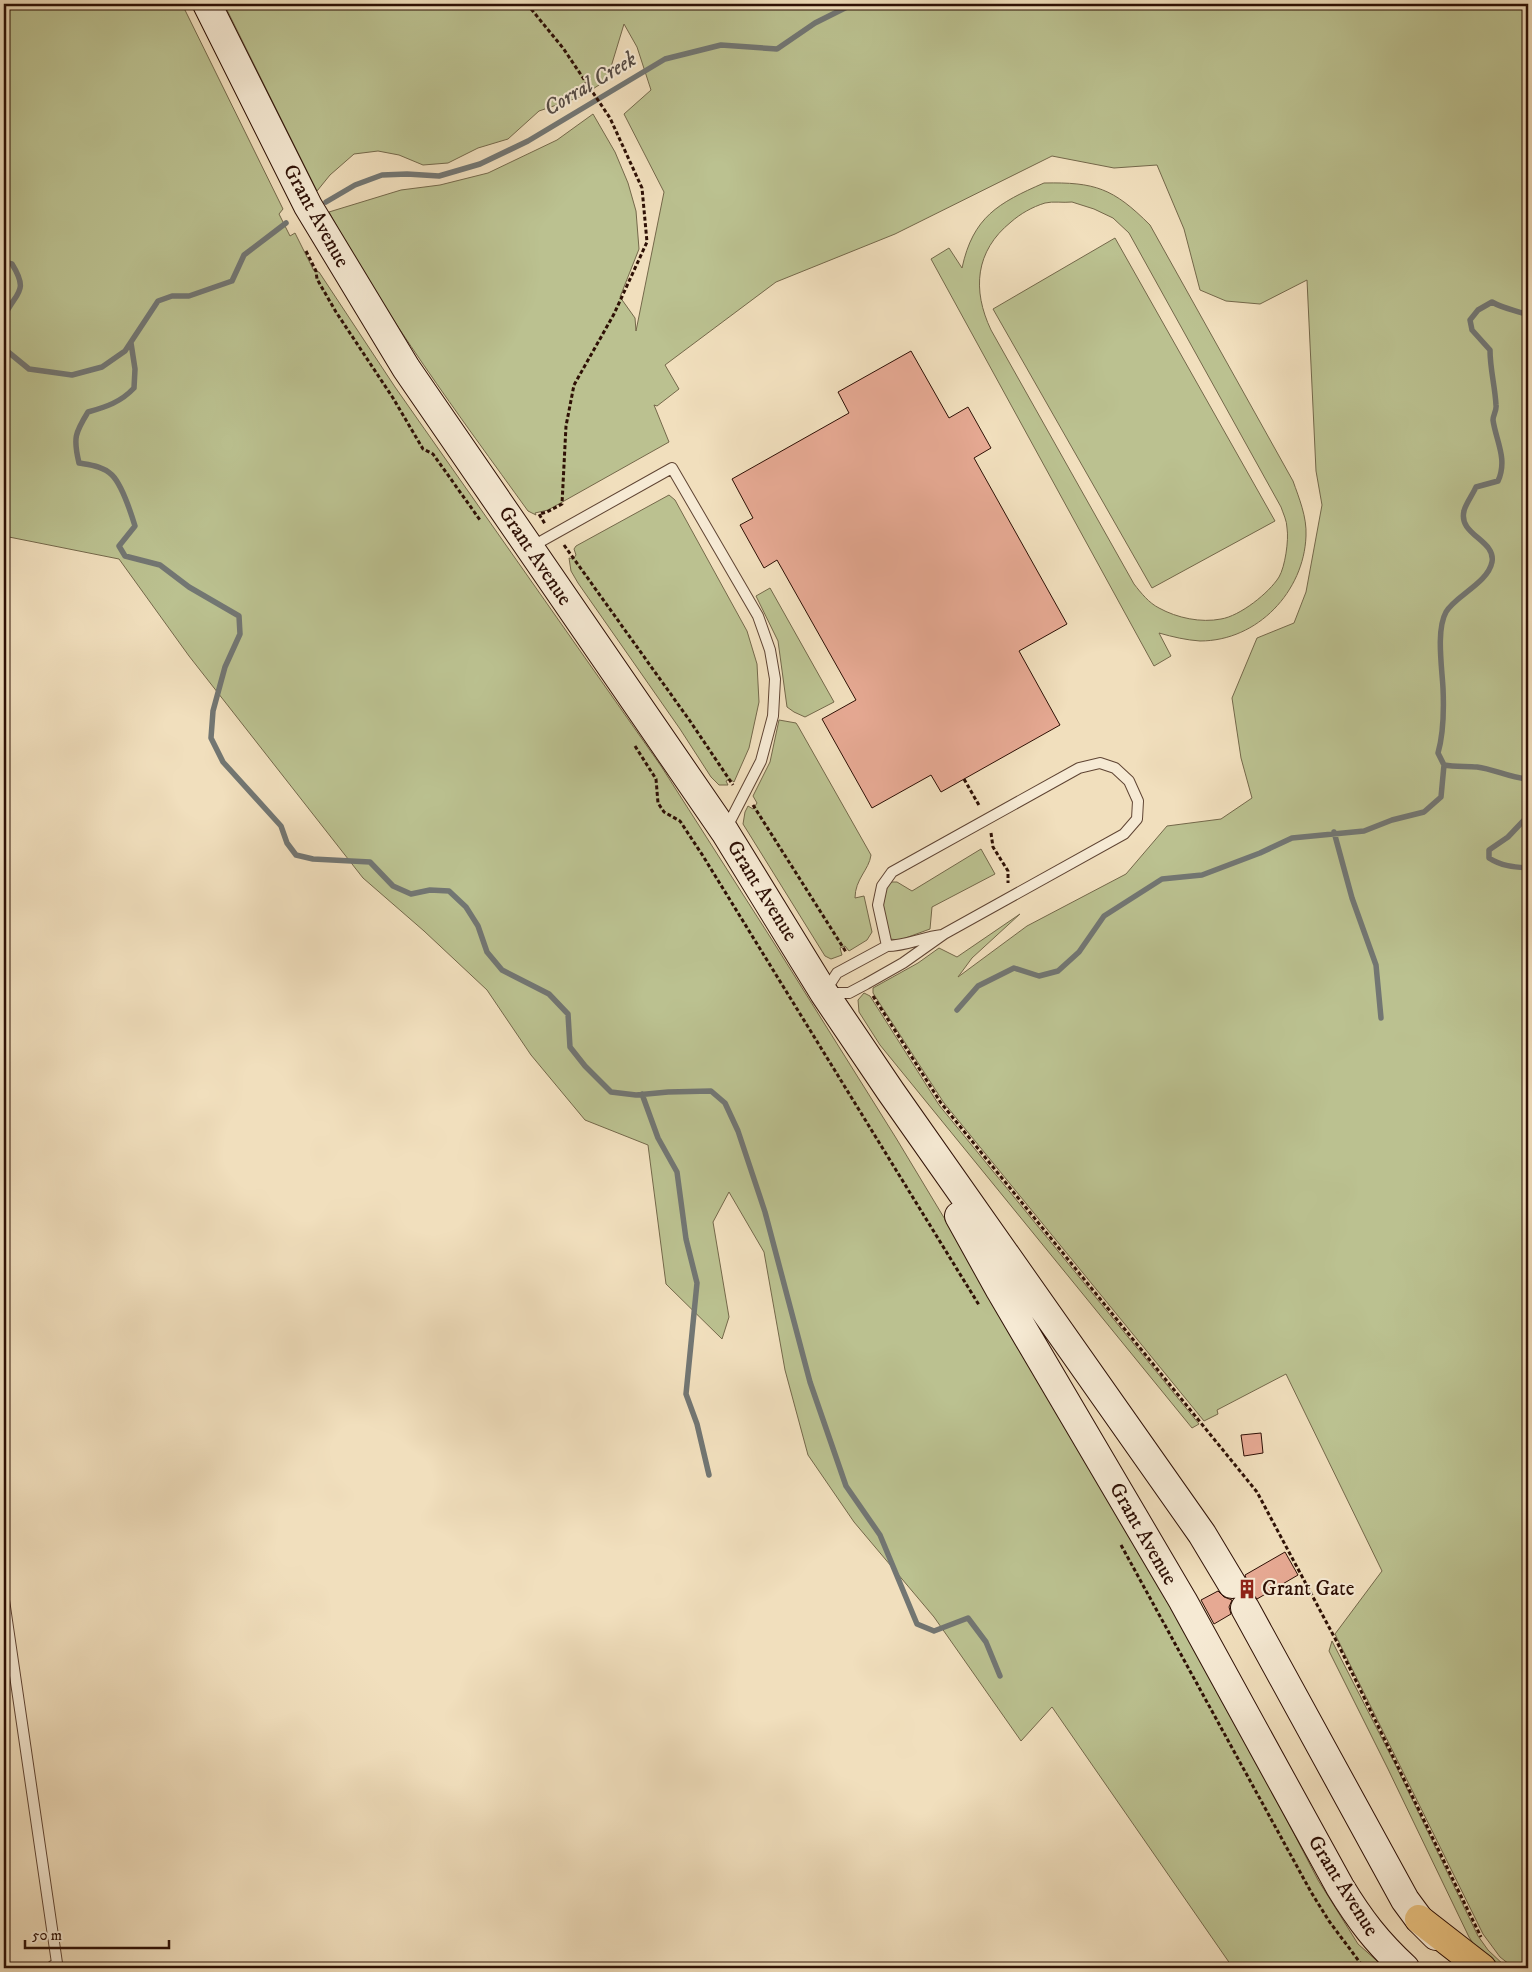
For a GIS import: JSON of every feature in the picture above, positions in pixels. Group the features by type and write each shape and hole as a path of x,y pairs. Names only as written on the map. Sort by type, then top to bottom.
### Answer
{"highway":[{"path":"1419,1919 1482,1968"}],"main road":[{"name":"Grant Avenue","path":"207,4 308,206 406,368 725,832 824,993 891,1092 1202,1534 1232,1584"},
{"name":"Grant Avenue","path":"891,1092 1000,1290 1182,1601 1340,1887 1358,1917 1382,1946 1405,1968"},
{"path":"1244,1608 1406,1900 1419,1919 1466,1968"}],"lane":[{"path":"530,548 672,468 758,616 770,650 775,679 773,716 761,761 725,832"},
{"path":"824,993 849,993 866,984 903,963 944,934 1124,834 1137,819 1138,801 1129,781 1115,768 1100,763 1079,768 892,872 882,886 878,905 887,946"},
{"path":"824,993 837,973 887,946 897,946 944,934"},
{"path":"4,1600 57,1963 50,1968"}],"path":[{"path":"527,4 562,48 610,118 642,188 646,242 614,314 574,385 566,426 562,504 538,516 572,554 690,721 730,782 753,804 854,964"},
{"path":"964,779 987,819 993,847 1008,871 1008,898"},
{"path":"866,984 941,1103 1257,1492 1338,1644 1482,1937"},
{"path":"888,1157 982,1310"},
{"path":"1120,1544 1311,1892 1334,1928 1364,1968"}],"green space":[{"path":"4,4 182,4 283,209 279,214 290,236 295,233 314,271 319,272 395,387 661,766 774,943 896,1138 1043,1382 1231,1712 1318,1880 1358,1944 1385,1968 1233,1968 1052,1707 1021,1741 934,1617 854,1522 808,1455 785,1370 764,1252 729,1192 713,1222 729,1317 722,1339 666,1284 648,1145 585,1120 531,1055 487,990 424,931 363,878 189,656 119,559 4,536"},
{"path":"224,4 1528,4 1528,1968 1514,1968 1500,1957 1483,1934 1335,1634 1382,1571 1286,1374 1217,1410 1218,1414 1204,1421 944,1103 873,993 873,988 918,963 939,948 957,957 1020,914 972,958 958,977 1027,926 1126,874 1167,826 1221,819 1252,798 1241,758 1232,698 1257,638 1294,623 1306,592 1322,505 1316,471 1307,280 1260,304 1226,301 1200,290 1184,229 1157,165 1114,168 1052,156 895,234 776,282 665,365 679,389 657,406 654,405 669,442 548,510 535,513 536,515 528,511 424,365 374,290 329,212 401,190 440,185 488,173 557,140 593,114 615,152 628,183 636,211 639,249 620,297 635,318 636,331 664,192 624,114 651,90 637,47 624,24 607,80 580,97 539,111 508,139 478,148 448,163 423,165 399,155 378,151 354,154 330,175 317,191"},
{"path":"1044,183 1090,186 1114,195 1150,225 1293,481 1302,508 1306,529 1303,556 1297,576 1287,593 1274,609 1258,622 1241,632 1221,639 1195,641 1159,633 1171,656 1154,666 931,259 949,248 962,268 973,236 981,224 1001,205","holes":["1072,202 1113,218 1129,233 1285,517 1287,546 1285,560 1279,577 1253,603 1229,617 1205,620 1189,619 1173,614 1152,603 1134,584 991,330 985,315 979,286 980,272 990,245 999,233 1022,214 1045,203"]},
{"path":"1115,238 1275,521 1152,588 993,309"},
{"path":"669,495 675,500 747,631 757,664 759,702 749,748 734,782 730,779 726,781 728,785 719,785 711,777 571,571 569,558 573,559 576,555 574,549 576,546"},
{"path":"770,588 834,702 805,717 787,707 778,641 756,596"},
{"path":"779,720 796,723 871,855 868,865 857,885 855,898 864,896 872,932 867,940 849,951 845,946 840,948 842,955 831,959 825,956 743,824 748,806 753,809 757,803 753,796 770,762"},
{"path":"981,849 995,874 932,907 930,929 900,940 889,939 882,909 887,887 891,882 897,882 912,891"},
{"path":"864,993 870,996 939,1105 1199,1424 1192,1428 880,1045 859,1012 858,1000"},
{"path":"1332,1641 1394,1762 1478,1936 1488,1950 1507,1968 1493,1968 1469,1937 1329,1651"}],"building":[{"path":"911,351 949,418 968,407 991,448 974,458 1067,624 1019,651 1060,725 941,792 931,775 872,808 822,719 856,700 777,560 764,568 740,525 753,518 732,479 849,413 838,392"},
{"path":"1261,1433 1263,1453 1244,1456 1241,1435"},
{"path":"1285,1552 1298,1575 1257,1599 1253,1594 1245,1592 1248,1584 1245,1575"},
{"path":"1218,1591 1224,1597 1232,1600 1229,1607 1231,1614 1214,1624 1201,1600"}],"waterway":[{"name":"Corral Creek","path":"326,202 355,185 382,175 439,176 480,164 528,141 665,59 721,45 777,49 815,23 849,6 871,4"},
{"name":"Corral Creek","path":"4,342 7,351 29,369 72,375 102,367 125,351 158,301 172,296 189,296 232,281 244,255 286,223"},
{"name":"Corral Creek","path":"4,262 12,264 20,281 19,292 4,317"},
{"path":"1528,315 1492,302 1478,310 1470,320 1472,330 1490,350 1496,407 1493,420 1502,465 1498,481 1476,487 1464,511 1466,526 1488,548 1492,554 1492,562 1489,570 1478,583 1450,606 1443,620 1440,639 1443,713 1438,753 1444,765 1477,767 1528,779"},
{"path":"131,343 135,369 134,388 124,397 113,403 88,412 76,436 77,454 79,463 96,466 112,475 123,492 135,526 119,546 125,556 160,565 189,587 239,616 240,634 225,667 213,711 211,738 223,762 281,826 287,843 296,855 313,859 370,862 393,886 411,894 430,890 449,891 466,907 478,926 487,952 502,970 549,994 568,1014 570,1047 585,1066 611,1092 636,1095 711,1091 725,1103 738,1131 765,1212 810,1382 846,1486 880,1535 917,1624 934,1631 968,1618 986,1642 1000,1676"},
{"path":"957,1010 978,986 1014,968 1039,976 1058,971 1079,952 1104,916 1162,879 1202,875 1260,853 1292,838 1364,831 1392,820 1424,812 1441,797 1444,765"},
{"path":"1528,816 1508,837 1489,850 1489,858 1498,863 1528,868"},
{"path":"1334,832 1352,898 1376,965 1381,1018"},
{"path":"642,1094 658,1138 677,1172 686,1239 697,1283 686,1394 697,1424 709,1475"}],"place":[{"name":"Grant Gate","path":"1247,1589"}]}
